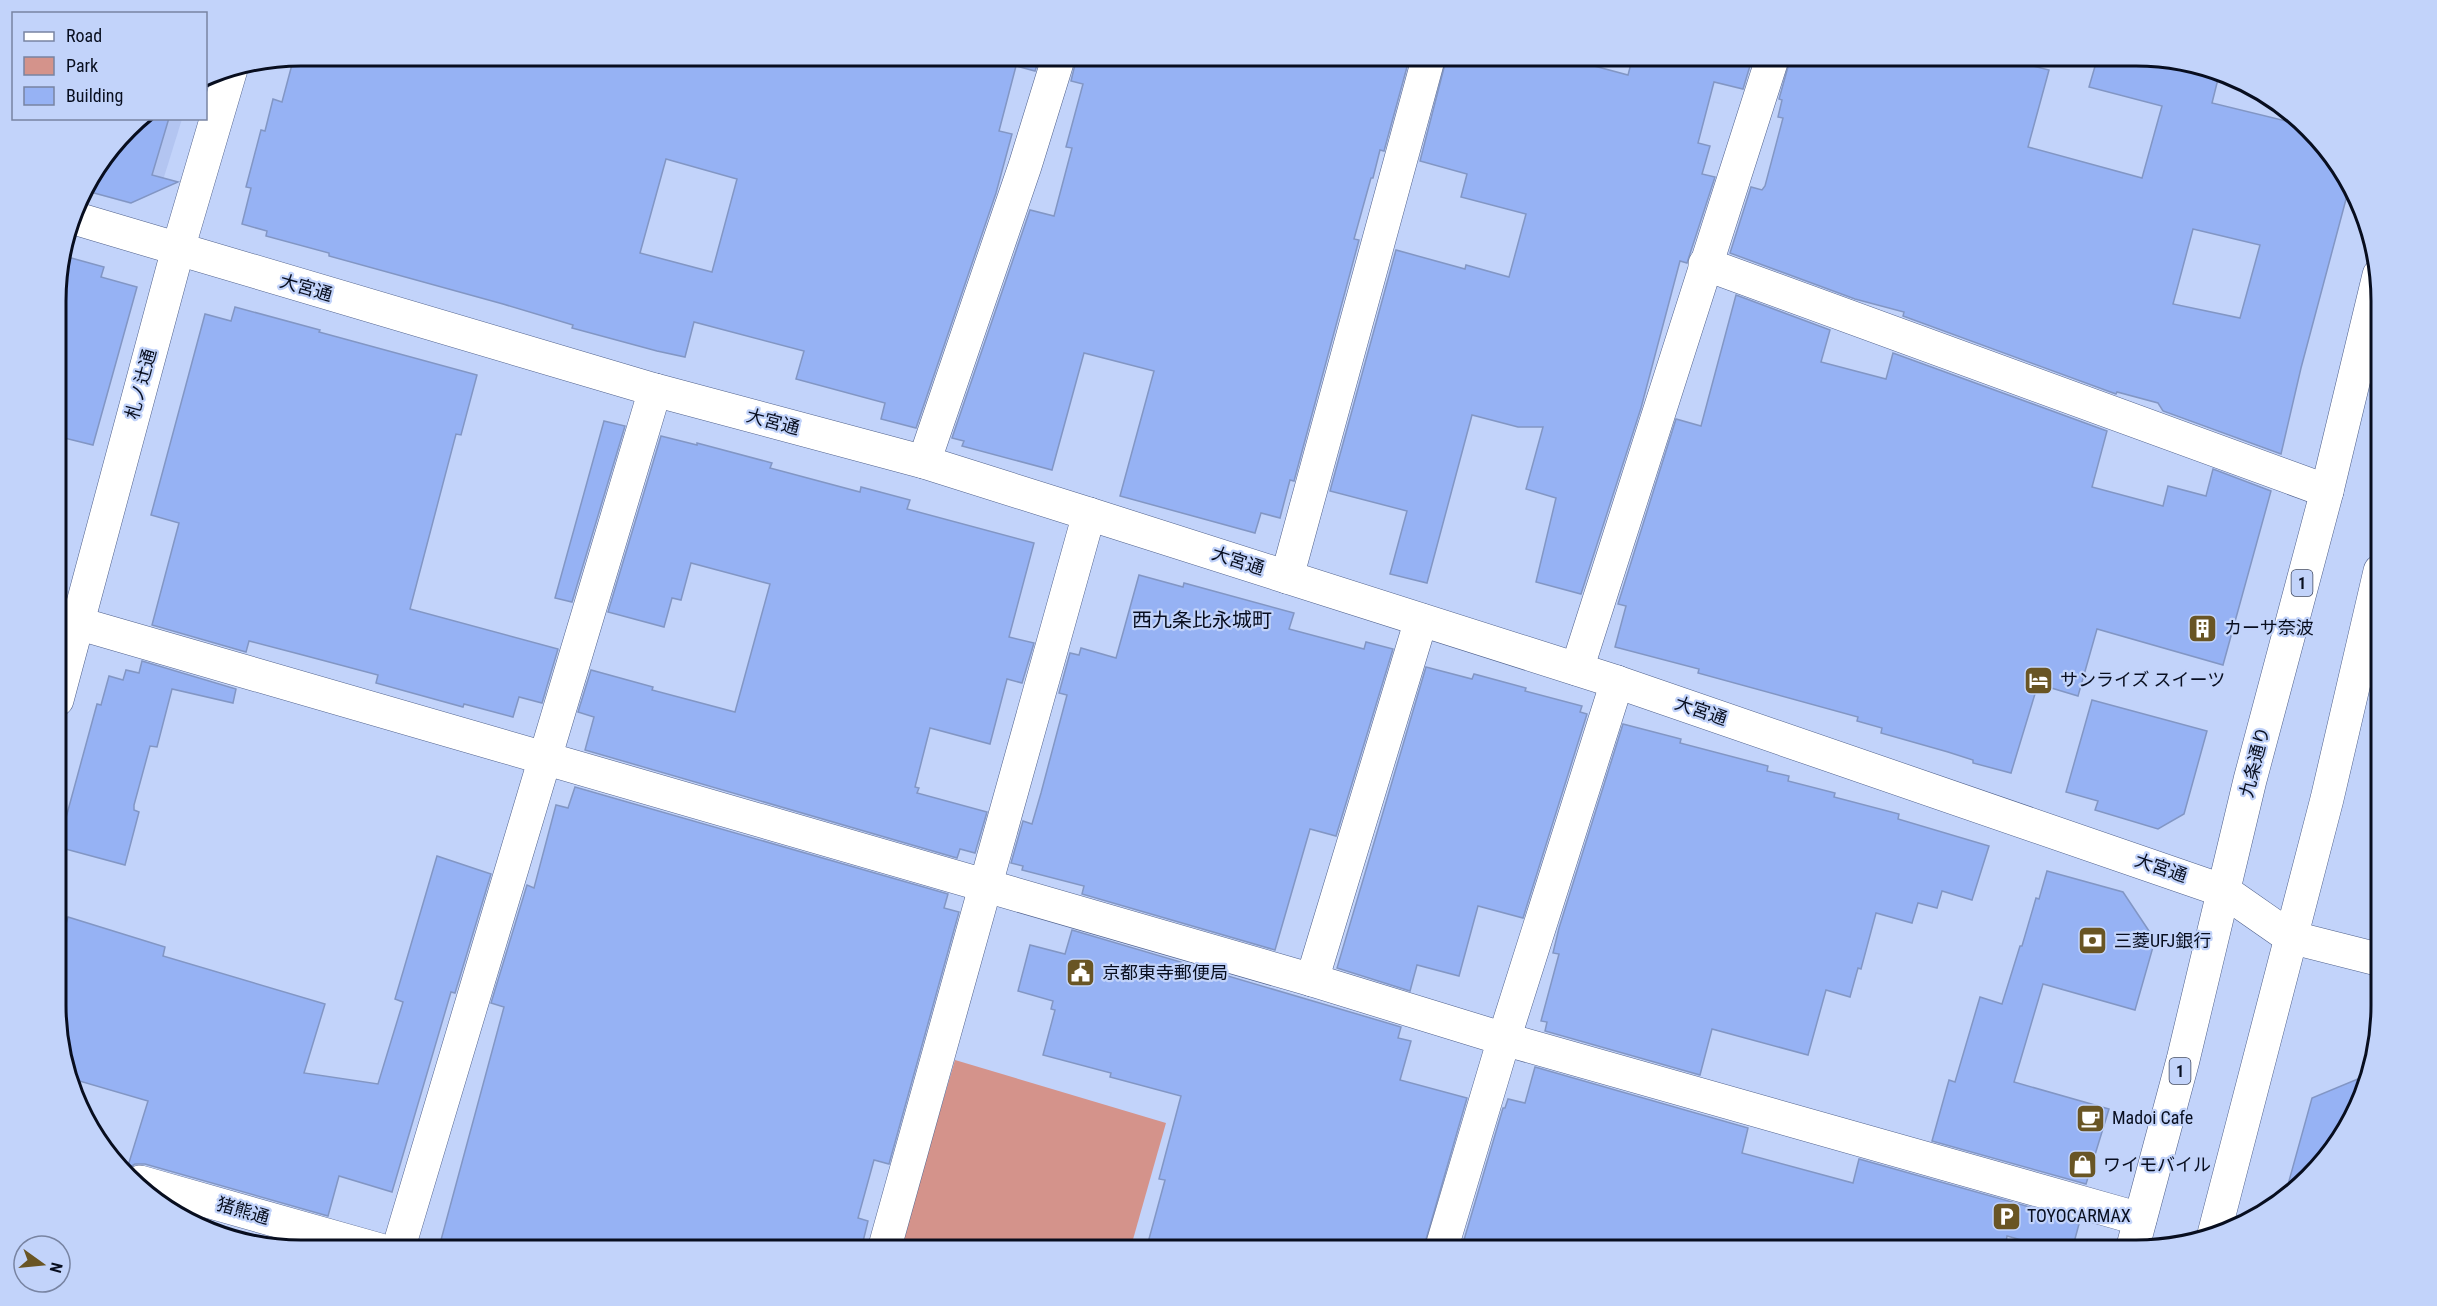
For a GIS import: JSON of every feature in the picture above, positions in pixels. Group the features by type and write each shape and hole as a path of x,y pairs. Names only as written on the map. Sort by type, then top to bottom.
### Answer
{"main road":[{"path":"924,462 1025,166 1056,66"},
{"path":"1287,577 1426,66"},
{"path":"1577,669 1770,66"},
{"name":"札ノ辻通","path":"66,665 178,249 229,77"},
{"name":"大宮通","path":"80,220 655,390 924,462 1577,669 2224,891 2290,937 2371,957"},
{"path":"1705,264 2327,491"},
{"name":"九条通り","path":"2136,1234 2183,1060 2371,308"},
{"path":"401,1240 655,390"},
{"path":"887,1240 1089,514"},
{"path":"2216,1226 2327,799 2371,610"},
{"path":"1312,980 1421,620"},
{"path":"77,623 1312,980 2136,1234"},
{"path":"1444,1240 1504,1039 1617,682"},
{"name":"猪熊通","path":"150,1185 342,1240"}],"shaded area":[{"path":"151,120 182,120 160,190 130,204 92,193 124,146 146,124"}],"green space":[{"path":"955,1060 1166,1123 1133,1240 902,1240"}],"building":[{"path":"301,66 1016,66 999,131 1012,134 996,193 916,428 881,419 885,403 796,379 804,351 694,322 685,357 657,351 572,328 573,325 503,304 329,256 329,253 266,236 267,231 242,224 251,188 246,187 261,130 265,131 273,99 282,102 291,67","holes":["666,159 737,179 712,272 640,253"]},
{"path":"1016,66 1037,66 1035,71"},
{"path":"1075,66 1407,66 1384,151 1380,150 1354,239 1359,240 1294,481 1290,480 1280,518 1261,513 1255,533 1120,496 1154,371 1084,353 1052,470 962,446 964,441 952,438 1030,210 1054,216 1072,148 1066,147 1083,84 1071,81"},
{"path":"1444,66 1594,66 1628,75 1630,66 1750,66 1743,89 1714,82 1698,143 1710,146 1702,174 1715,177 1687,263 1680,261 1641,408 1581,594 1536,582 1556,498 1526,489 1543,427 1518,427 1472,415 1427,583 1390,574 1407,511 1330,491 1396,250 1465,269 1466,265 1509,277 1526,214 1461,197 1467,174 1420,161"},
{"path":"1788,66 2033,66 2049,70 2028,147 2142,178 2162,106 2089,87 2095,66 2167,68 2212,78 2218,80 2212,103 2288,122 2313,146 2340,183 2347,196 2301,368 2281,454 2163,411 2158,403 2117,392 2116,394 1903,316 1904,312 1855,299 1730,253 1751,187 1762,190 1765,186 1783,118 1778,117 1782,100 1779,99","holes":["2193,229 2260,245 2240,318 2173,304"]},
{"path":"151,120 168,120 152,175 178,182 131,203 92,193 124,146 146,124"},
{"path":"70,258 104,267 101,277 137,287 93,445 66,438 66,301"},
{"path":"1736,295 1830,330 1821,362 1886,379 1893,353 2107,431 2092,487 2163,506 2168,486 2206,496 2213,469 2271,491 2223,665 2097,629 2078,696 2038,684 2011,773 1881,733 1882,728 1857,721 1858,717 1698,673 1699,669 1615,647 1626,606 1618,604 1676,419 1701,426"},
{"path":"235,307 477,375 461,435 456,434 410,609 558,649 542,703 519,697 513,717 464,704 463,707 376,683 378,675 249,641 246,652 152,625 179,523 151,515 205,314 231,321"},
{"path":"604,421 625,426 572,602 555,598"},
{"path":"661,436 772,463 770,468 860,492 861,487 910,500 907,509 1034,543 1009,637 1034,643 1022,683 1007,679 990,744 930,728 915,787 919,788 917,793 987,812 975,853 960,849 957,858 585,750 594,717 578,712 591,670 653,687 652,690 735,712 770,584 691,563 681,600 672,598 664,627 608,612"},
{"path":"1139,575 1183,587 1184,583 1294,613 1289,629 1364,649 1366,642 1393,649 1336,836 1310,829 1275,950 1082,894 1084,886 1022,870 1023,866 1011,863 1023,821 1032,824 1041,793 1067,695 1059,693 1070,653 1079,655 1081,648 1116,658"},
{"path":"142,661 236,689 233,703 172,689 157,747 150,746 134,805 134,810 139,812 125,865 66,849 66,818 97,704 101,705 109,676 123,680 126,670 139,673"},
{"path":"1426,667 1472,679 1474,674 1526,688 1525,691 1582,706 1580,712 1587,714 1523,918 1478,906 1459,976 1417,965 1410,991 1337,968"},
{"path":"2092,700 2207,731 2184,814 2158,829 2095,810 2098,801 2066,792"},
{"path":"1623,724 1681,739 1680,743 1768,766 1767,771 1789,776 1788,781 1835,793 1834,797 1899,814 1898,819 1989,846 1972,900 1942,891 1937,908 1918,903 1912,923 1876,913 1861,969 1858,968 1850,997 1826,990 1808,1055 1712,1029 1700,1075 1545,1031 1547,1022 1541,1021 1559,954 1553,953 1559,928"},
{"path":"575,787 948,894 944,908 959,912 889,1164 874,1160 858,1218 868,1221 863,1240 441,1240 504,1007 491,1003 527,885 534,888 556,805 568,808"},
{"path":"437,856 491,874 455,993 451,992 392,1192 339,1176 328,1216 145,1164 135,1164 131,1167 128,1164 148,1101 78,1081 68,1036 66,924 68,917 165,947 163,956 325,1004 304,1073 378,1084 403,1002 395,999"},
{"path":"2047,871 2123,892 2155,940 2135,1010 2043,984 2014,1082 2109,1109 2086,1184 1932,1141 1949,1080 1955,1082 1980,997 2002,1004"},
{"path":"1072,930 1401,1027 1398,1038 1411,1041 1400,1080 1467,1098 1426,1240 1149,1240 1165,1180 1159,1179 1181,1096 1110,1077 1111,1073 1043,1055 1055,1010 1051,1009 1053,1001 1018,991 1030,945 1065,954"},
{"path":"1535,1067 1748,1128 1742,1153 1853,1183 1859,1159 2076,1220 2075,1223 2079,1224 2075,1240 2021,1240 2007,1236 2006,1240 1464,1240 1503,1108 1508,1099 1525,1103"},
{"path":"2360,1078 2340,1123 2313,1160 2288,1184 2312,1098"}],"place":[{"name":"カーサ奈波","path":"2203,628"},
{"name":"サンライズ スイーツ","path":"2039,680"},
{"name":"三菱UFJ銀行","path":"2093,941"},
{"name":"京都東寺郵便局","path":"1081,973"},
{"name":"Madoi Cafe","path":"2091,1118"},
{"name":"ワイモバイル","path":"2082,1165"},
{"name":"TOYOCARMAX","path":"2006,1216"}],"district":[{"name":"西九条比永城町","path":"1202,620"}]}
